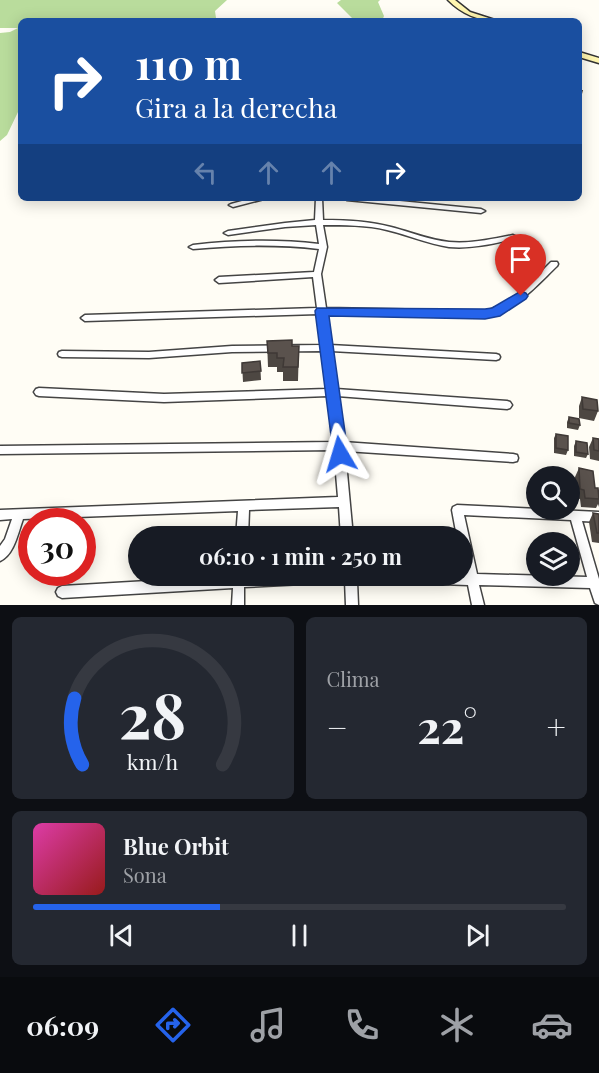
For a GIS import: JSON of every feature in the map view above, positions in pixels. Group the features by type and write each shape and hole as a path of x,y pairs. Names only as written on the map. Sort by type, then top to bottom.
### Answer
{"street":[{"path":"451,0 468,13 485,18"},
{"path":"582,55 599,61"},
{"path":"233,205 250,201"},
{"path":"319,201 319,223 323,247 317,274 339,446 346,526"},
{"path":"378,201 481,211"},
{"path":"228,233 283,224 319,223 379,226 457,245 513,237"},
{"path":"193,247 236,242 284,242 323,247"},
{"path":"85,318 321,311 496,313 521,296 554,264"},
{"path":"219,280 317,274"},
{"path":"62,354 149,355 232,349 326,348 496,357"},
{"path":"39,392 164,398 332,392 507,405"},
{"path":"0,450 339,446 513,458"},
{"path":"96,511 344,502"},
{"path":"243,526 244,505"},
{"path":"478,605 457,510 526,514"},
{"path":"0,514 18,514"},
{"path":"580,516 599,517"},
{"path":"0,556 10,540 18,517"},
{"path":"576,520 599,599"},
{"path":"474,581 595,583"},
{"path":"62,592 138,586"},
{"path":"238,605 239,586"},
{"path":"351,586 352,605"}],"green space":[{"path":"0,0 227,0 215,11 216,18 18,18 18,28 0,28"},
{"path":"341,0 380,0 378,2 384,16 383,18 352,18 337,3"},
{"path":"18,28 18,112 7,135 0,141 0,33"}],"building":[{"path":"292,340 292,346 299,346 298,367 283,367 284,358 277,358 277,353 268,353 267,341"},
{"path":"260,361 261,371 242,373 242,363"},
{"path":"582,397 597,400 598,411 583,409"},
{"path":"569,417 579,419 580,425 569,423"},
{"path":"556,434 568,436 568,450 556,448"},
{"path":"593,438 599,439 599,451 594,450"},
{"path":"576,441 587,443 588,454 576,452"},
{"path":"580,468 593,471 599,499 585,498 584,490 580,489"},
{"path":"593,513 599,514 599,533 597,533"}],"route":[{"path":"340,454 321,311 485,314 496,313 521,296"}]}
